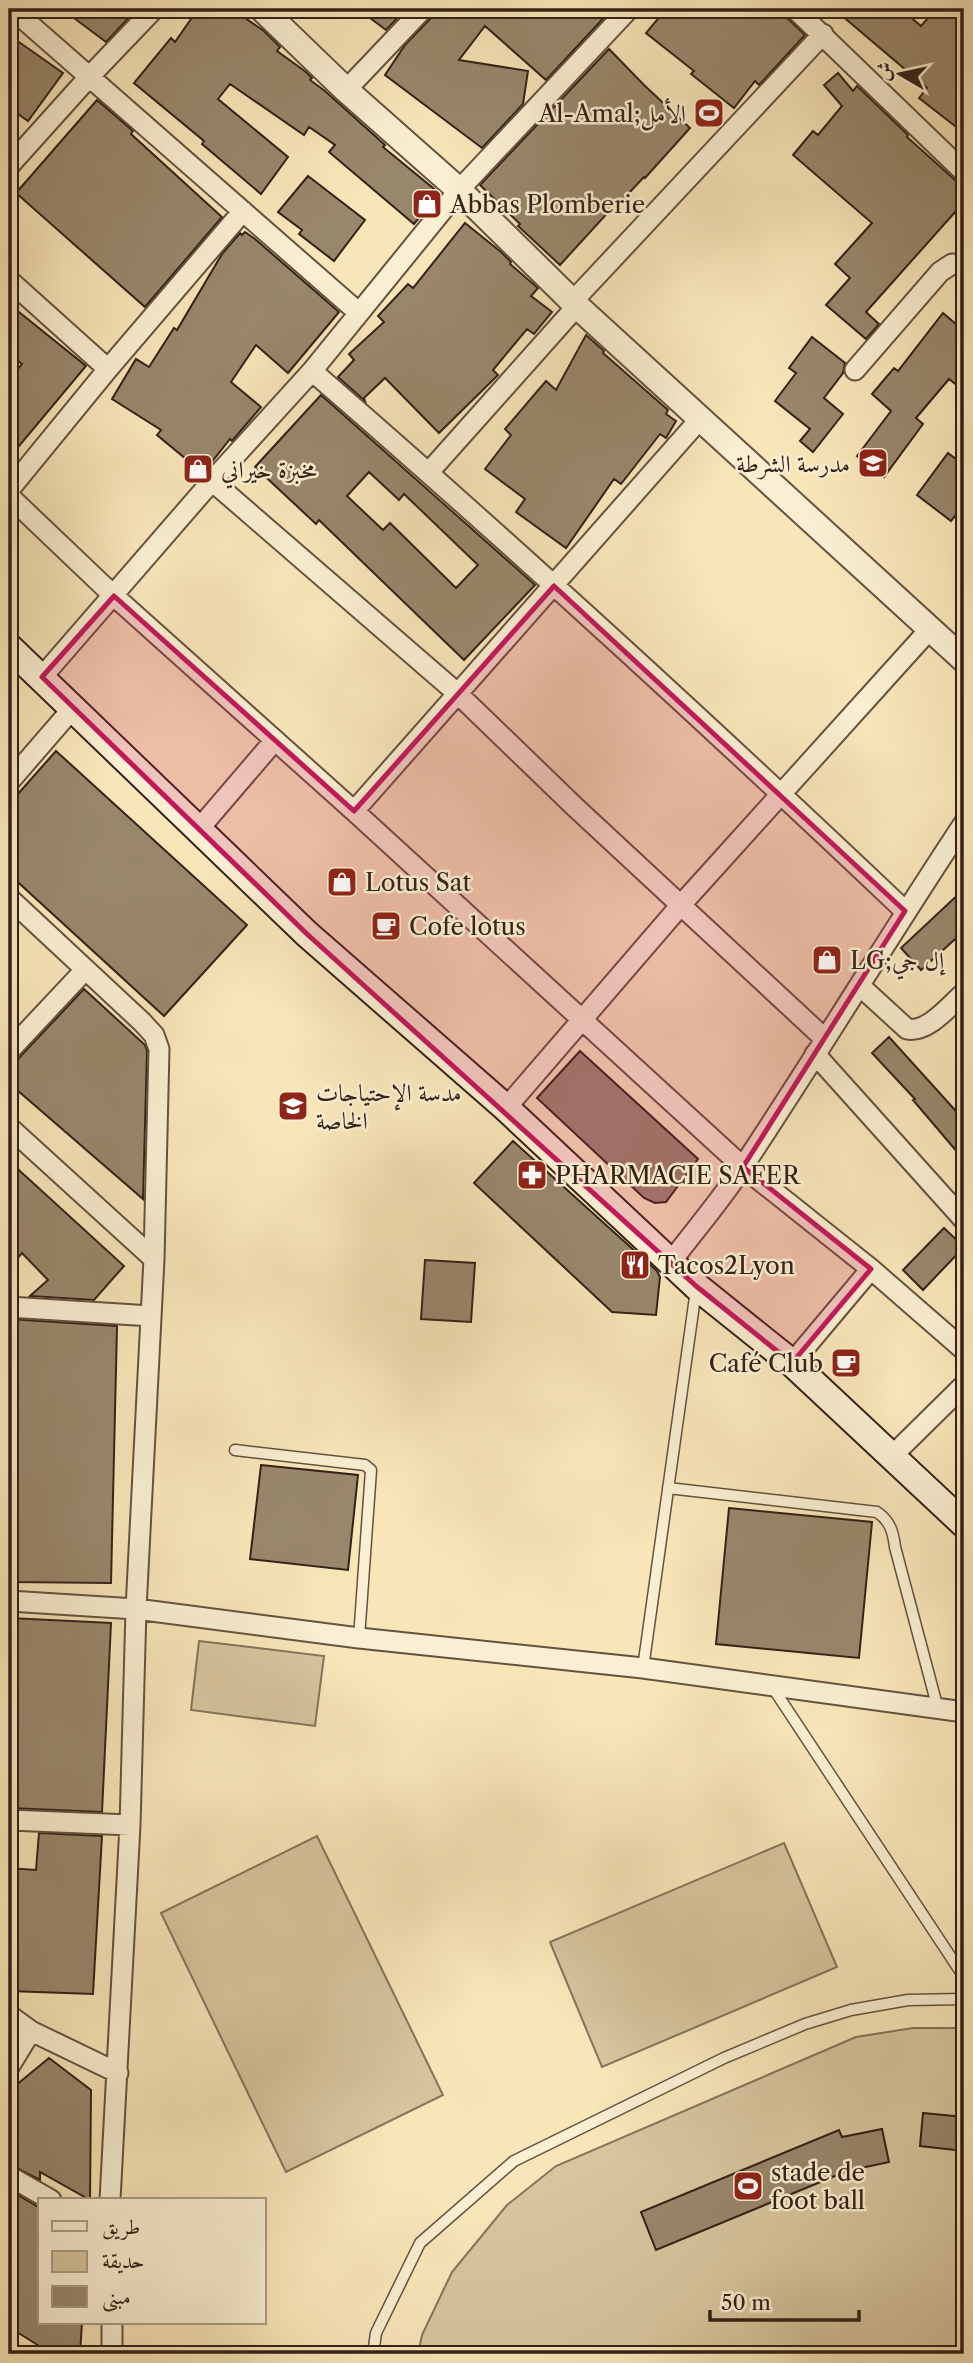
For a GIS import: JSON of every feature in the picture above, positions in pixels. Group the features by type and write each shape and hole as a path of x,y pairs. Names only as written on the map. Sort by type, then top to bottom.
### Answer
{"main road":[{"path":"9,647 307,934 506,1108 696,1286 792,1363 964,1524"}],"street":[{"path":"12,9 359,313"},
{"path":"9,166 89,76 154,9"},
{"path":"262,9 346,90 459,190 575,304 964,660"},
{"path":"346,90 423,9"},
{"path":"42,677 212,481 312,371 459,190 629,9"},
{"path":"795,9 964,172"},
{"path":"429,471 575,304 823,34"},
{"path":"9,490 243,211"},
{"path":"855,370 940,272 952,264 964,265"},
{"path":"9,280 108,369"},
{"path":"312,371 429,471 783,794 905,911"},
{"path":"354,811 701,419"},
{"path":"212,481 457,694 680,905 819,1046 964,1220"},
{"path":"9,496 114,596 354,811 743,1167 871,1269 964,1350"},
{"path":"506,1108 680,905 930,629"},
{"path":"9,782 73,708"},
{"path":"198,830 275,740"},
{"path":"670,1263 743,1167 964,823"},
{"path":"9,898 142,1022 154,1035 159,1049 154,1259 136,1609 130,1825 110,2198"},
{"path":"9,1051 85,971"},
{"path":"860,986 907,1029 916,1031 927,1025 964,993"},
{"path":"9,1127 154,1259"},
{"path":"792,1363 871,1269"},
{"path":"9,1307 151,1316"},
{"path":"892,1456 964,1385"},
{"path":"9,1601 136,1609 359,1638 643,1668 964,1712"},
{"path":"9,1820 130,1825"},
{"path":"9,2015 32,2031 118,2073"},
{"path":"9,2067 32,2031"},
{"path":"9,2176 48,2198"},
{"path":"112,2324 113,2354"}],"lane":[{"path":"643,1668 696,1286"},
{"path":"235,1450 365,1465 371,1469 359,1638"},
{"path":"668,1488 877,1512 886,1519 893,1531 937,1709"},
{"path":"771,1685 964,1976"},
{"path":"373,2354 376,2333 420,2243 514,2161 724,2058 805,2024 851,2010 908,2000 964,1998"}],"highlighted area":[{"path":"554,586 905,911 743,1167 871,1269 792,1363 696,1286 307,934 42,677 114,596 354,811"}],"green space":[{"path":"199,1641 324,1656 315,1726 191,1710"},
{"path":"317,1836 443,2095 286,2172 161,1913"},
{"path":"784,1843 837,1967 602,2067 550,1942"},
{"name":"stade de foot ball","path":"913,2028 964,2028 964,2354 418,2354 422,2335 452,2272 507,2205 556,2166 856,2037"}],"building":[{"path":"62,9 137,9 106,42"},
{"path":"198,9 232,9 264,31 280,47 277,51 306,72 312,78 310,80 385,145 383,147 439,193 414,224 329,152 335,145 309,127 304,135 230,84 218,99 288,157 261,194 202,144 204,141 134,83 171,38 175,42"},
{"path":"358,9 406,9 386,30"},
{"path":"435,9 451,9 462,17 466,9 612,9 546,80 485,26 459,60 528,71 523,104 482,148 385,75 405,45 432,17"},
{"path":"666,9 783,9 787,18 805,35 759,85 755,81 734,108 691,74 694,71 646,33"},
{"path":"834,9 901,9 921,26 936,9 964,9 964,133 919,98 927,88"},
{"path":"9,35 63,73 28,121 18,114 9,125"},
{"path":"609,49 690,128 560,265 518,226 520,224 480,185"},
{"path":"838,73 853,91 857,86 908,135 907,137 956,181 964,184 964,202 866,312 879,324 866,339 826,305 850,278 835,264 872,223 793,155 813,131 818,135 842,106 824,85"},
{"path":"97,100 222,217 145,307 16,193"},
{"path":"308,176 365,220 334,261 299,234 302,230 278,212"},
{"path":"465,223 501,252 510,264 538,288 531,296 552,312 534,334 527,329 493,370 498,375 439,433 385,378 364,398 365,401 338,377 354,360 349,354 384,322 378,316 408,284 413,288"},
{"path":"245,232 339,312 288,373 256,345 231,382 261,407 232,441 230,439 203,473 157,435 161,430 112,399 136,359 149,367 174,328 177,330 222,254 240,233 242,235"},
{"path":"9,304 86,366 9,458 9,380 22,364 9,354"},
{"path":"943,313 964,331 964,391 949,379 916,418 923,424 884,477 857,456 891,411 872,394 894,368 898,371"},
{"path":"586,335 668,410 666,414 676,421 666,438 660,434 621,484 614,479 566,548 516,512 525,499 485,469 511,435 505,429 546,381 556,390"},
{"path":"812,337 845,363 843,373 824,398 843,414 813,452 800,441 810,429 775,401 796,373 789,368"},
{"path":"321,395 535,585 464,660 319,520 316,524 255,467","holes":["369,472 399,500 404,494 478,565 456,588 390,523 383,530 347,496"]},
{"path":"948,453 964,465 964,504 951,521 917,495"},
{"path":"56,751 247,925 164,1016 9,874 9,804"},
{"path":"964,889 964,931 921,970 901,948"},
{"path":"84,989 145,1045 147,1051 143,1199 9,1083 9,1065 18,1059"},
{"path":"889,1037 964,1120 964,1160 913,1100 915,1099 872,1053"},
{"path":"580,1051 698,1159 666,1202 655,1203 644,1198 537,1098"},
{"path":"513,1141 657,1271 660,1277 656,1315 612,1312 474,1183"},
{"path":"9,1161 124,1266 94,1300 30,1296 48,1280 22,1253 9,1268"},
{"path":"944,1228 964,1247 923,1290 903,1270"},
{"path":"425,1260 475,1263 471,1322 421,1319"},
{"path":"9,1319 117,1326 111,1583 9,1582"},
{"path":"261,1465 358,1475 348,1570 250,1559"},
{"path":"729,1508 872,1522 859,1658 716,1644"},
{"path":"9,1618 111,1623 102,1812 9,1808"},
{"path":"39,1833 102,1836 93,1994 9,1991 9,1868 36,1870"},
{"path":"49,2058 91,2090 90,2198 40,2172 40,2180 9,2164 9,2118 16,2105 9,2100 9,2091"},
{"path":"923,2113 964,2117 964,2151 920,2146"},
{"path":"882,2129 889,2162 847,2171 656,2250 641,2212 839,2130 842,2137"},
{"path":"9,2190 38,2207 38,2324 82,2324 80,2354 52,2354 9,2327"}],"place":[{"name":"Al-Amal;الأمل","path":"709,113"},
{"name":"Abbas Plomberie","path":"427,204"},
{"name":"مدرسة الشرطة","path":"873,463"},
{"name":"مخبزة خيراني","path":"198,469"},
{"name":"Lotus Sat","path":"342,882"},
{"name":"Cofe lotus","path":"386,926"},
{"name":"LG;إل جي","path":"827,960"},
{"name":"مدسة الإحتياجات الخاصة","path":"293,1106"},
{"name":"PHARMACIE SAFER","path":"532,1175"},
{"name":"Tacos2Lyon","path":"635,1265"},
{"name":"Café Club","path":"846,1363"},
{"name":"stade de foot ball","path":"748,2186"}]}
